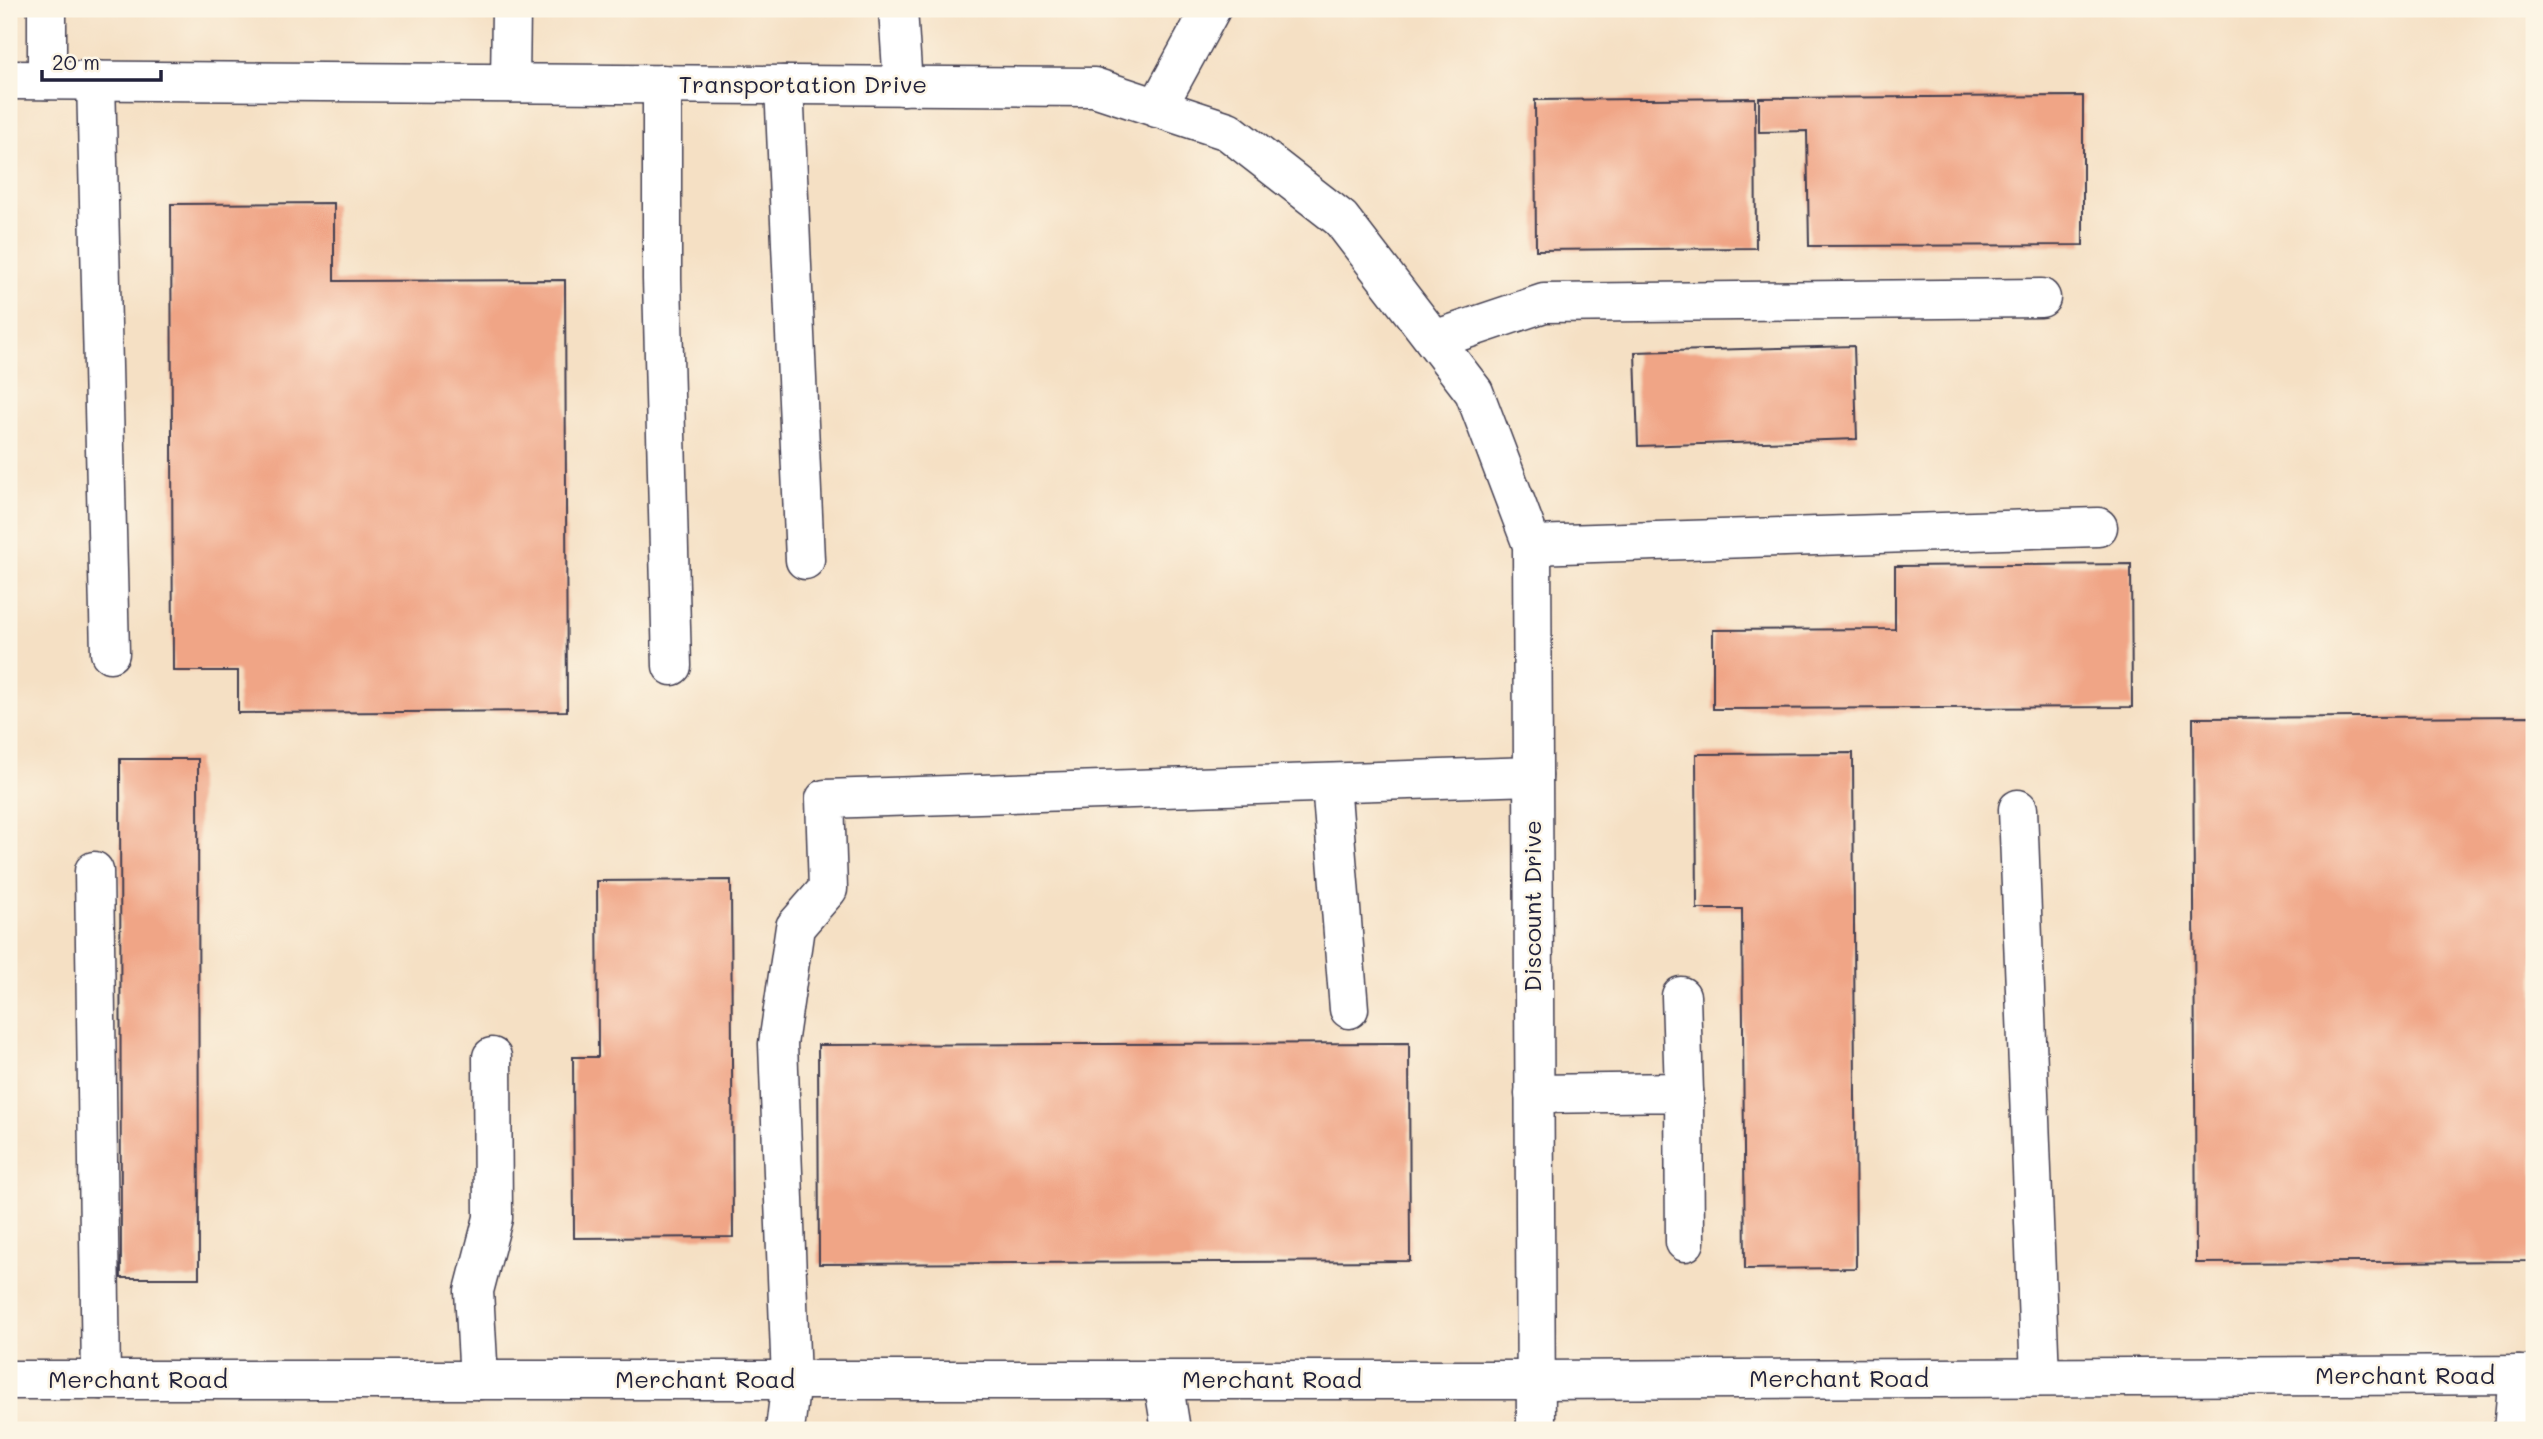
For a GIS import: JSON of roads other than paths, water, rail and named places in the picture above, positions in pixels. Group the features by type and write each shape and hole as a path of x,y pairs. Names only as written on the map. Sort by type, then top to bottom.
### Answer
{"street":[{"path":"47,9 47,80"},
{"path":"510,83 511,9"},
{"path":"898,9 903,86"},
{"path":"1157,108 1211,9"},
{"name":"Transportation Drive","path":"9,80 1094,87 1228,131 1341,219 1474,392"},
{"path":"96,80 110,653"},
{"path":"662,84 662,279 672,666"},
{"path":"784,85 806,560"},
{"path":"1434,340 1544,303 2041,298"},
{"name":"Discount Drive","path":"1474,392 1532,545 1536,1430"},
{"path":"1532,545 2098,527"},
{"path":"785,1430 791,1380 778,1044 795,927 828,889 825,799 1533,776"},
{"path":"1331,783 1349,1009"},
{"path":"2018,810 2040,1377"},
{"path":"94,871 101,1380"},
{"path":"1681,996 1685,1242"},
{"path":"479,1380 474,1291 494,1218 492,1057"},
{"path":"1534,1094 1684,1091"},
{"path":"2514,1430 2526,1375"},
{"name":"Merchant Road","path":"9,1380 1535,1380 2526,1375"},
{"path":"1163,1380 1171,1430"}]}
